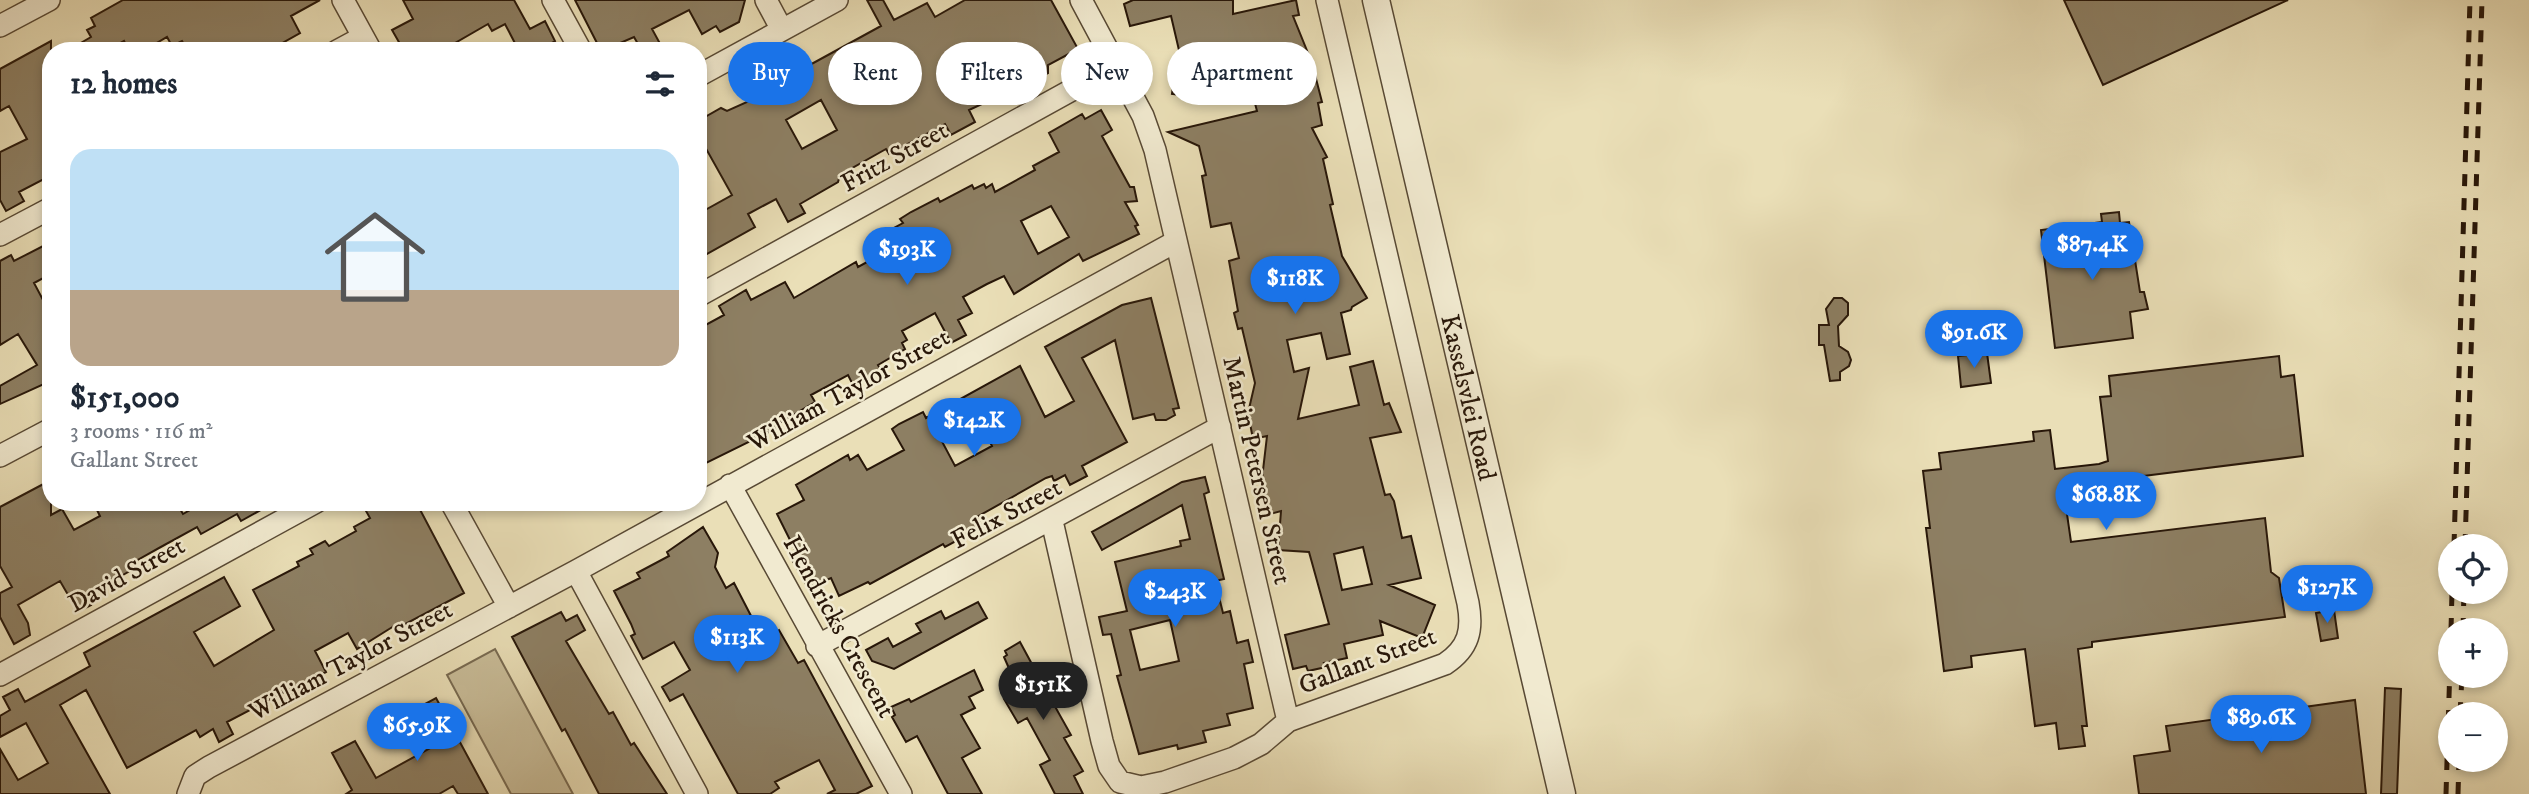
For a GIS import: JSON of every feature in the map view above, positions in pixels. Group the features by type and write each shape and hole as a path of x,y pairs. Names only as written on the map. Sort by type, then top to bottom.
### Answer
{"street":[{"path":"0,26 49,0"},
{"path":"343,0 366,42"},
{"path":"553,0 576,42"},
{"path":"766,0 782,30"},
{"path":"707,71 837,0"},
{"name":"Martin Petersen Street","path":"1081,0 1104,42"},
{"name":"Gallant Street","path":"1052,521 1102,741 1109,766 1120,782 1141,787 1203,771 1261,744 1288,720 1445,664 1465,648 1471,624 1327,0"},
{"name":"Kasselsvlei Road","path":"1376,0 1562,794"},
{"name":"Fritz Street","path":"707,291 1061,95"},
{"name":"Martin Petersen Street","path":"1137,105 1155,150 1288,720"},
{"path":"0,235 42,213"},
{"name":"William Taylor Street","path":"707,498 1175,242"},
{"name":"Felix Street","path":"817,646 1052,521 1220,427"},
{"path":"0,456 42,434"},
{"name":"Hendricks Crescent","path":"730,485 901,794"},
{"name":"David Street","path":"0,675 300,511"},
{"path":"457,511 509,607"},
{"name":"William Taylor Street","path":"188,794 195,776 209,767 683,511"},
{"path":"576,570 697,794"}],"shaded area":[{"path":"495,649 573,794 511,794 447,675"}],"building":[{"path":"123,0 320,0 291,16 300,33 284,42 170,42 167,37 158,42 82,42 91,37 87,30 95,26 91,18"},
{"path":"403,0 514,0 530,29 545,21 555,41 514,42 505,24 492,31 488,24 457,42 399,42 392,30 413,19"},
{"path":"575,0 745,0 739,22 720,32 716,26 702,34 689,10 652,29 659,42 637,42 634,37 622,42 596,42"},
{"path":"867,0 883,0 894,20 927,3 935,17 965,0 1051,0 1074,42 1061,42 1061,58 1048,65 1047,73 1047,42 936,42 936,105 980,105 969,110 975,122 951,135 945,124 889,154 886,149 840,175 838,182 800,204 805,213 788,222 776,199 748,214 755,227 707,254 707,209 732,195 707,150 707,116 721,108 727,111 740,105 812,105 786,120 802,149 837,130 821,100 814,104 814,63 828,55 828,105 922,105 922,42 852,42 881,26"},
{"path":"1133,0 1233,0 1233,14 1296,0 1299,15 1293,16 1304,42 1177,42 1171,16 1130,26 1124,4"},
{"path":"2064,0 2288,0 2103,85"},
{"path":"42,46 42,180 19,192 24,201 6,211 0,200 0,152 27,139 9,106 0,111 0,69"},
{"path":"1317,82 1322,102 1318,103 1322,125 1312,128 1327,157 1323,159 1342,256 1367,298 1351,310 1341,313 1350,354 1327,359 1321,333 1287,340 1294,372 1309,368 1298,419 1359,405 1350,367 1373,361 1384,405 1389,403 1401,432 1370,438 1385,495 1390,494 1394,501 1402,538 1411,536 1421,578 1389,585 1435,605 1422,638 1380,621 1383,635 1344,644 1347,658 1324,663 1326,667 1308,671 1306,666 1293,669 1285,635 1329,624 1309,552 1278,550 1281,511 1270,514 1262,479 1267,436 1253,439 1248,413 1255,383 1242,328 1238,329 1234,313 1238,311 1229,261 1239,258 1231,223 1211,227 1202,176 1206,175 1199,146 1168,132 1257,111 1255,105 1317,105","holes":["1363,547 1372,584 1342,590 1334,554"]},
{"path":"1101,110 1112,130 1102,136 1130,187 1134,187 1137,201 1125,202 1138,225 1135,226 1139,234 1083,261 1079,254 1014,294 1004,276 987,284 963,297 972,313 958,320 966,335 951,343 935,313 902,331 907,340 902,343 905,349 878,365 881,370 853,385 848,375 811,395 815,402 778,424 779,427 707,463 707,324 724,315 719,306 746,290 751,300 785,282 794,298 856,262 858,267 902,243 894,228 903,223 900,219 911,212 938,198 940,202 972,185 974,189 984,184 986,188 992,184 995,192 1035,170 1033,166 1059,152 1049,133 1082,114 1085,119","holes":["1051,206 1069,237 1038,254 1021,221"]},
{"path":"2119,212 2120,223 2129,222 2140,292 2144,292 2148,309 2130,312 2133,338 2055,348 2041,230 2102,222 2101,214"},
{"path":"42,247 42,279 34,283 42,298 42,385 0,404 0,386 37,365 18,334 0,345 0,261 11,255 14,261"},
{"path":"1151,298 1179,408 1173,409 1175,415 1166,420 1156,420 1154,414 1133,419 1115,340 1082,358 1127,442 1082,466 1087,476 1070,485 1065,475 1054,481 1052,476 1046,478 977,517 982,527 945,547 943,544 870,584 868,582 839,596 831,578 808,588 790,556 796,552 777,514 804,500 796,485 848,455 850,460 858,455 867,470 904,450 892,429 899,424 923,412 926,418 1020,366 1045,417 1074,401 1045,347 1122,305","holes":["975,414 992,446 955,466 938,434"]},
{"path":"1834,298 1842,298 1848,303 1848,315 1838,326 1839,346 1848,352 1851,360 1849,366 1840,372 1840,380 1830,381 1824,345 1819,345 1819,325 1829,325 1826,309"},
{"path":"1987,353 1991,383 1961,387 1958,356"},
{"path":"2279,356 2281,377 2294,375 2303,456 2063,486 2071,542 2265,518 2271,572 2279,578 2285,617 2092,642 2092,647 2078,649 2087,726 2082,726 2085,746 2059,749 2056,723 2035,726 2025,649 1971,656 1972,667 1944,671 1926,528 1930,528 1923,471 1941,469 1939,453 2034,441 2033,432 2050,430 2055,469 2099,464 2108,461 2100,397 2111,396 2109,376"},
{"path":"1205,477 1209,492 1204,494 1224,579 1215,581 1223,613 1230,611 1237,643 1248,640 1253,662 1244,664 1253,708 1227,714 1230,725 1203,731 1206,742 1178,749 1177,745 1139,754 1117,676 1121,675 1111,634 1103,635 1099,617 1127,611 1115,562 1181,546 1180,541 1190,539 1182,505 1102,550 1092,532 1182,482","holes":["1170,620 1179,661 1140,670 1130,630"]},
{"path":"42,485 42,511 51,511 51,515 63,511 74,530 100,516 98,511 181,511 183,514 188,511 259,511 241,521 237,514 201,534 197,527 159,548 134,562 137,567 86,596 91,605 78,612 60,581 18,605 28,623 30,635 14,644 0,617 0,593 12,587 0,566 0,507"},
{"path":"366,511 421,511 464,593 396,629 394,626 357,649 348,633 315,651 326,672 290,695 288,690 227,722 233,734 219,742 213,729 200,737 196,730 127,768 86,690 60,705 110,794 0,794 0,749 18,780 48,763 26,723 0,737 0,716 10,710 3,697 18,689 25,702 90,666 84,653 224,577 240,606 194,632 214,666 274,630 253,590 299,566 297,562 313,554 310,549 325,541 329,546 356,531 354,527 370,518"},
{"path":"703,527 718,553 715,567 726,588 734,583 763,639 779,630 798,663 804,660 872,786 856,794 827,794 835,790 819,760 775,782 779,788 770,794 738,794 683,694 670,701 662,687 690,670 674,642 643,659 631,636 635,634 631,624 614,591 640,578 637,573 669,556 667,552"},
{"path":"978,602 987,618 894,669 872,661 866,650 888,638 893,647 921,632 916,624 941,611 945,619"},
{"path":"2334,610 2338,638 2321,641 2316,613"},
{"path":"561,612 566,621 577,615 585,630 566,641 609,714 613,712 631,745 634,743 667,794 599,794 565,729 562,731 512,637"},
{"path":"1020,642 1040,679 1043,677 1057,701 1053,703 1071,735 1064,738 1083,771 1074,776 1083,794 1055,794 1040,765 1050,760 1027,718 1018,723 1004,699 1019,691 1004,657 1007,655 1005,651"},
{"path":"974,670 983,690 969,697 975,708 961,715 980,748 962,758 982,794 948,794 917,736 906,742 892,717 895,715 891,707 909,699 911,702"},
{"path":"2385,688 2401,689 2397,794 2381,794"},
{"path":"436,698 488,794 458,794 453,786 439,794 346,794 352,790 332,753 355,741 376,778 432,747 412,711"},
{"path":"2355,700 2366,794 2139,794 2134,756 2170,751 2166,726"}],"railway":[{"path":"2454,534 2470,0"},
{"path":"2465,534 2482,0"},
{"path":"2451,618 2452,604"},
{"path":"2463,618 2464,604"},
{"path":"2446,794 2449,688"},
{"path":"2461,688 2461,702"},
{"path":"2458,794 2459,772"}]}
